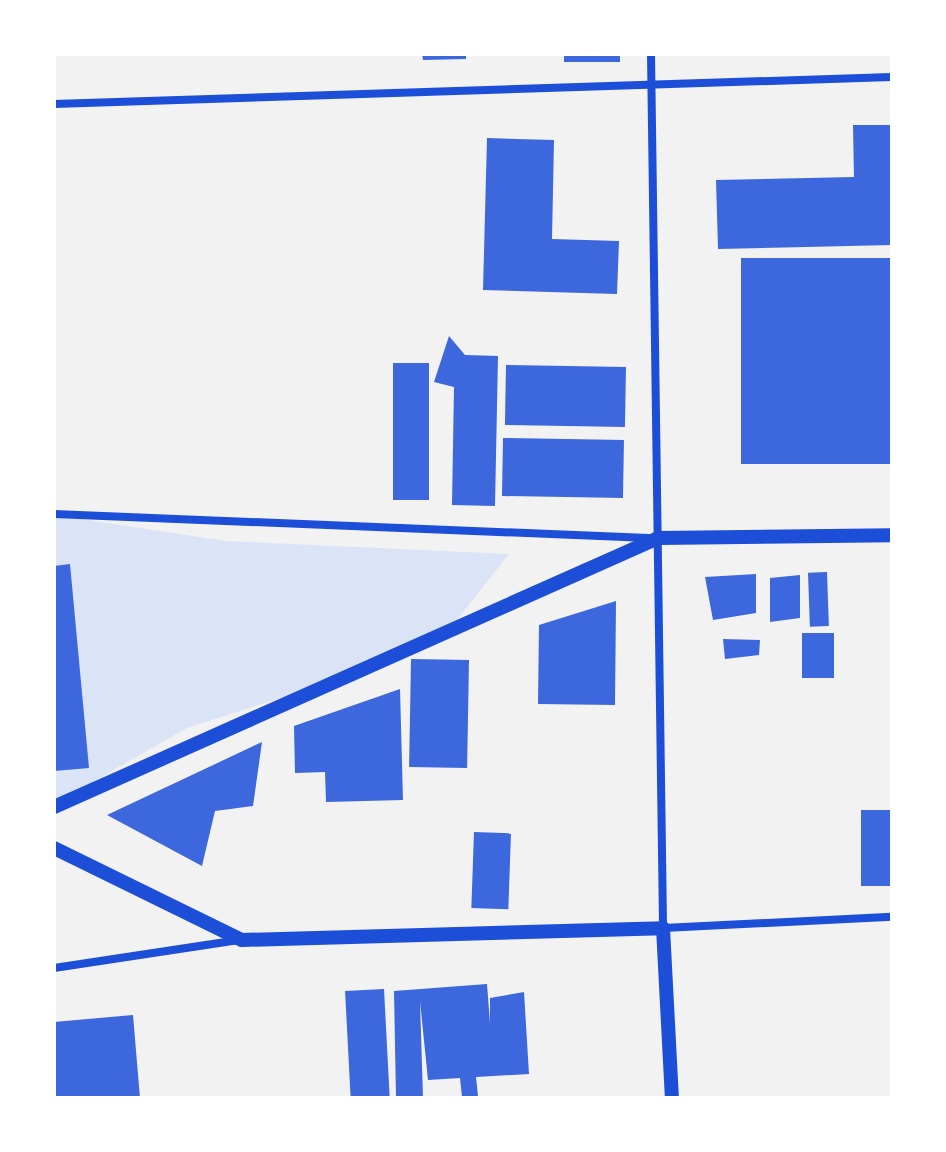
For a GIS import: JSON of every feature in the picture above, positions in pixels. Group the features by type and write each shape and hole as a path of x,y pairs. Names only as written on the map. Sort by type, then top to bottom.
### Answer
{"street":[{"path":"651,54 663,928 672,1098"},
{"path":"54,104 892,77"},
{"path":"54,514 658,538 892,535"},
{"path":"54,807 658,538"},
{"path":"54,848 242,940"},
{"path":"54,968 242,940 663,928 892,917"}],"shaded area":[{"path":"54,515 226,541 509,554 449,630 340,679 187,728 54,804"}],"building":[{"path":"422,54 466,54 466,59 423,60"},
{"path":"564,54 620,54 620,62 564,62"},
{"path":"853,125 892,125 892,245 718,249 716,180 854,177"},
{"path":"487,138 554,140 552,239 619,241 617,294 483,290"},
{"path":"741,258 892,258 892,464 741,464"},
{"path":"449,336 465,355 498,356 495,506 452,505 454,387 434,382"},
{"path":"393,363 429,363 429,500 393,500"},
{"path":"506,365 626,367 625,427 505,425"},
{"path":"503,438 624,440 623,498 502,496"},
{"path":"70,564 89,768 54,771 54,566"},
{"path":"827,572 829,626 810,627 808,573"},
{"path":"756,574 756,613 713,620 705,577"},
{"path":"800,575 800,618 770,622 770,578"},
{"path":"616,601 615,705 538,704 539,625"},
{"path":"802,633 834,633 834,678 802,678"},
{"path":"723,639 760,640 759,655 725,659"},
{"path":"411,659 469,660 467,768 409,767"},
{"path":"400,689 403,800 326,802 325,772 295,773 294,726"},
{"path":"262,742 253,806 215,811 202,866 107,815"},
{"path":"861,810 892,810 892,886 861,886"},
{"path":"474,832 511,833 508,909 471,908"},
{"path":"487,984 490,1023 490,998 524,992 529,1074 476,1077 478,1096 462,1097 460,1078 428,1080 420,1001 423,1098 396,1098 394,991"},
{"path":"384,989 390,1098 351,1098 345,991"},
{"path":"133,1015 140,1098 54,1098 54,1022"}]}
